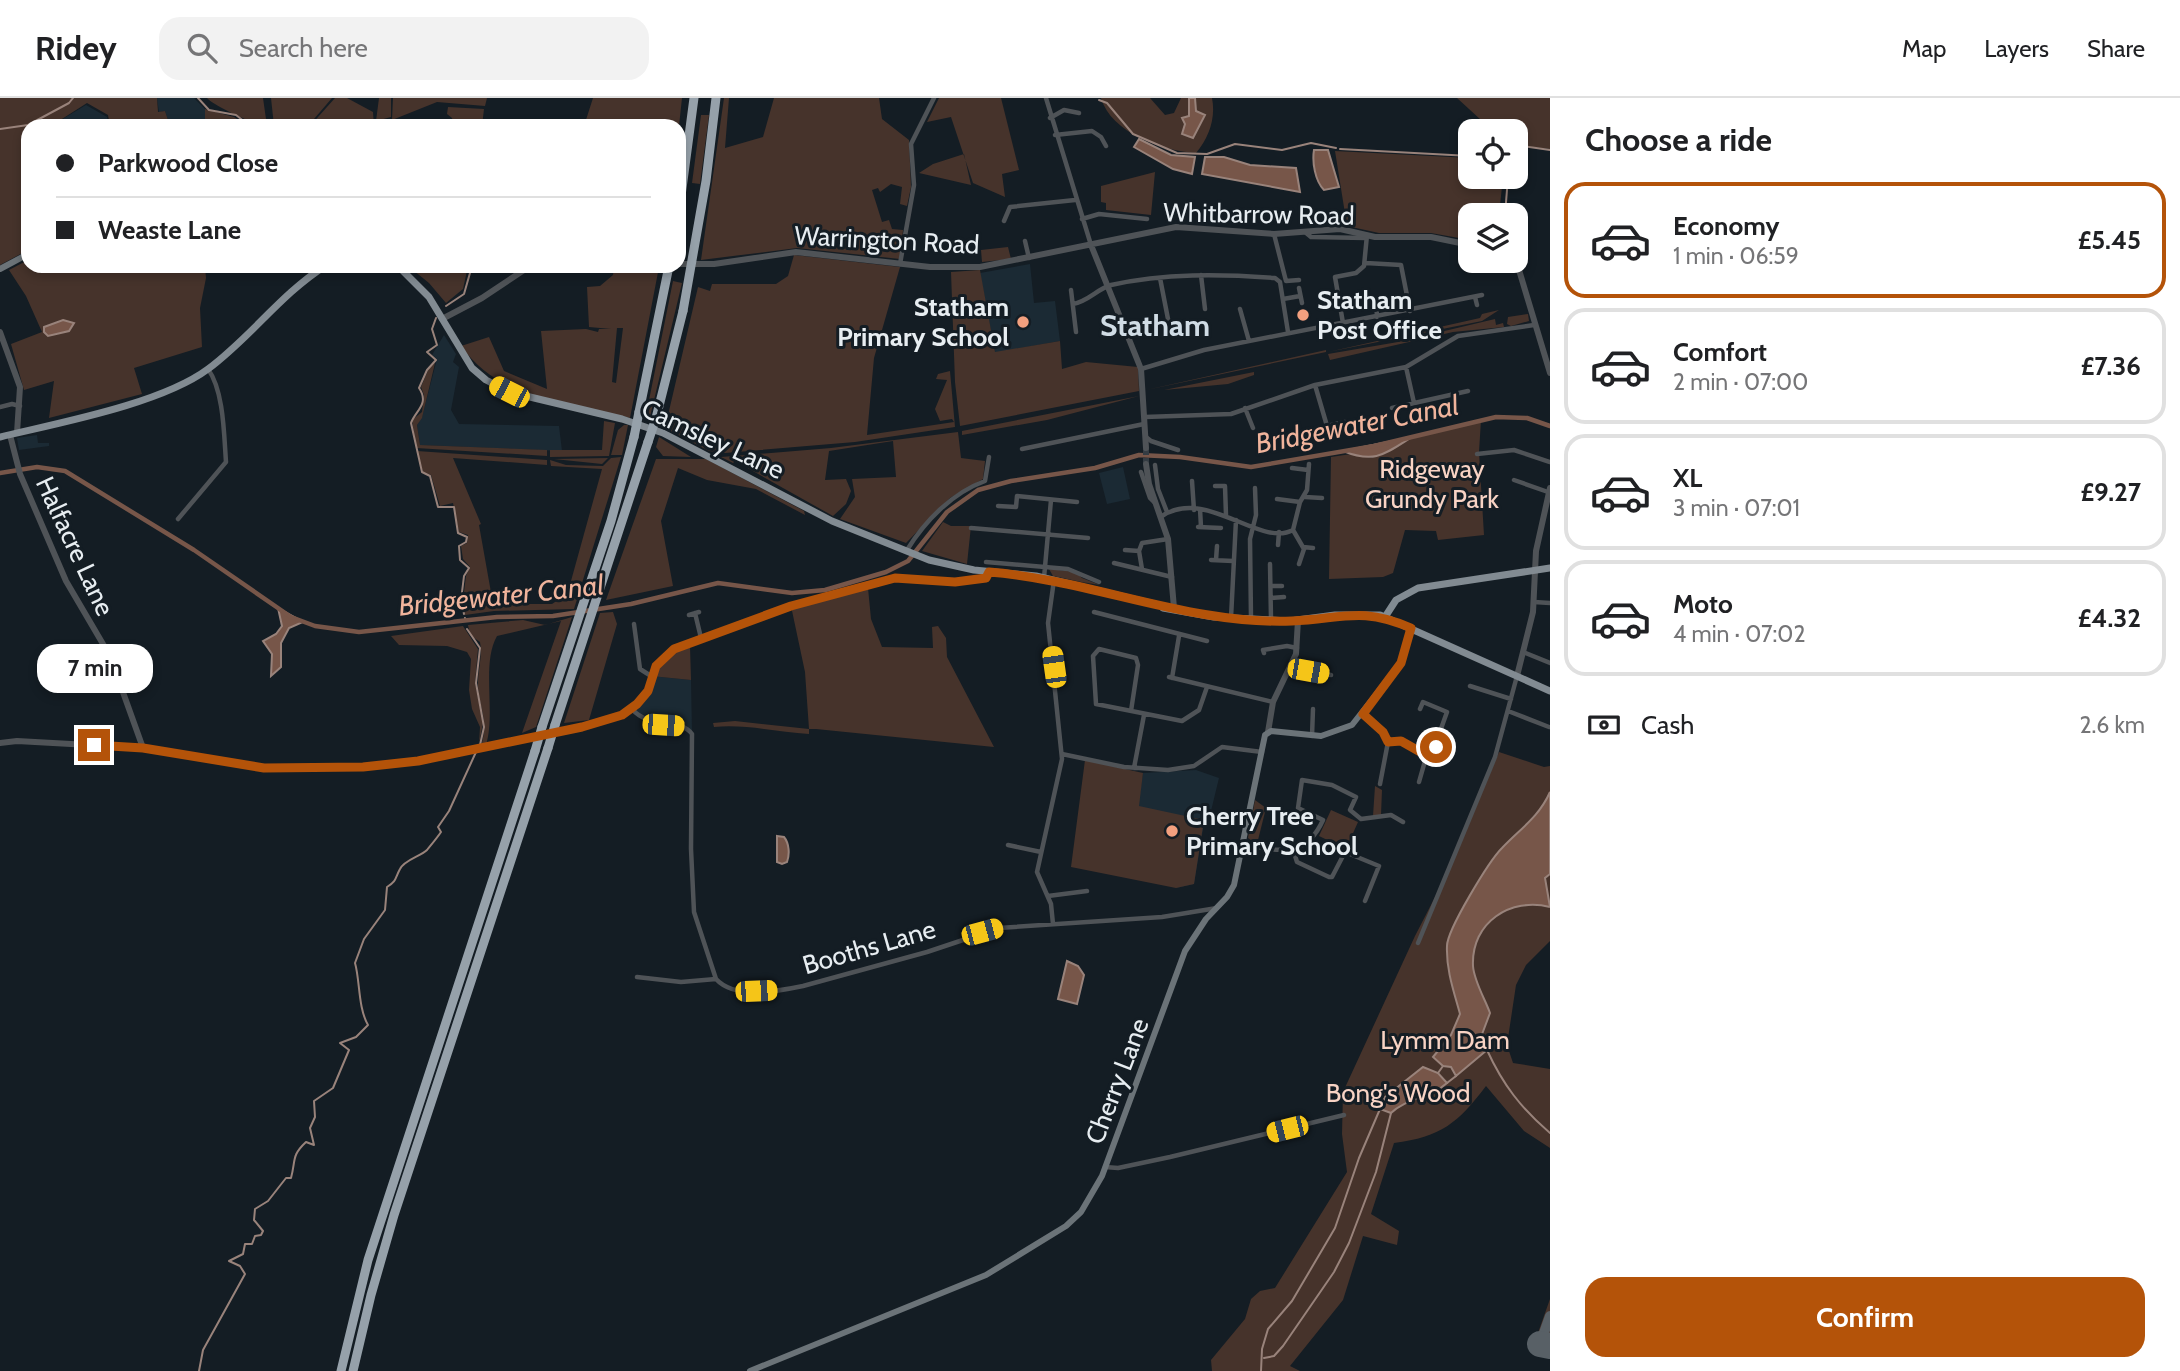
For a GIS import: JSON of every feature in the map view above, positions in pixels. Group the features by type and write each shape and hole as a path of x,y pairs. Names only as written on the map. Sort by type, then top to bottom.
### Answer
{"highway":[{"path":"686,158 694,98"},
{"path":"353,1371 390,1227 656,418 683,311 706,181 716,98"},
{"path":"341,1371 368,1261 584,600 634,437 668,273"}],"main road":[{"path":"0,269 21,258"},
{"path":"0,438 73,420 162,391 208,369 317,273"},
{"name":"Camsley Lane","path":"406,273 422,288 472,369 486,380 509,392 644,426 715,458 824,517 949,566 1044,578 1170,608 1231,618 1298,620 1335,615 1385,617"},
{"path":"1550,568 1418,588 1396,600 1385,617 1550,691"},
{"path":"1268,732 1312,736 1343,731 1363,714 1401,663 1411,628"},
{"name":"Cherry Lane","path":"751,1371 885,1319 1008,1264 1066,1226 1081,1212 1105,1167 1163,1016 1177,971 1206,919 1234,884 1268,732"}],"street":[{"path":"900,264 915,177 911,144 934,98"},
{"path":"1046,98 1075,201 1141,369 1146,448"},
{"path":"1050,118 1064,110 1079,113"},
{"path":"1055,135 1092,131 1101,137 1105,146"},
{"path":"1003,221 1010,207 1075,201"},
{"name":"Whitbarrow Road","path":"1082,219 1099,214 1147,219"},
{"name":"Whitbarrow Road","path":"1091,245 1176,227 1275,234 1340,229 1367,237 1431,237 1458,243"},
{"path":"1275,234 1286,281 1298,280"},
{"path":"1343,323 1335,277 1358,271 1366,262 1367,237"},
{"path":"1025,242 1029,259"},
{"name":"Warrington Road","path":"686,264 714,264 796,252 953,269 1029,259 1091,245"},
{"path":"1366,262 1401,265 1410,311"},
{"path":"442,319 482,298 520,273"},
{"path":"1520,273 1550,373"},
{"path":"1073,304 1089,299 1109,286 1160,278 1201,275 1275,278 1279,282 1288,332"},
{"path":"1201,275 1205,309"},
{"path":"1160,278 1168,319"},
{"path":"1298,288 1301,303"},
{"path":"1071,290 1077,321 1076,331"},
{"path":"1141,369 1288,332 1410,311 1482,295"},
{"path":"1283,299 1300,296"},
{"path":"1377,317 1376,300 1387,297"},
{"path":"1475,297 1477,305"},
{"path":"1240,309 1249,341"},
{"path":"1020,449 1145,420 1231,414 1315,385 1406,367 1458,336 1534,325"},
{"path":"0,332 17,375 21,406 14,434"},
{"path":"1540,345 1550,344"},
{"path":"1406,367 1413,403"},
{"path":"178,519 226,462 225,433 215,380 208,369"},
{"path":"1315,385 1326,426 1345,422"},
{"path":"1392,408 1468,391"},
{"path":"0,407 12,404 21,406"},
{"path":"1245,408 1253,428"},
{"name":"Halfacre Lane","path":"14,434 20,474 66,582 110,656 143,748"},
{"path":"1146,436 1151,441 1178,450"},
{"path":"1477,454 1514,450 1550,463"},
{"path":"911,552 946,504 961,492 985,481 989,457"},
{"path":"1146,464 1156,504"},
{"path":"1155,465 1165,514 1172,577 1170,608"},
{"path":"1292,468 1308,467 1305,498"},
{"path":"1141,472 1150,498 1165,514"},
{"path":"1418,943 1494,757 1534,602 1534,569 1549,490 1514,480"},
{"path":"1192,481 1200,527 1221,528"},
{"path":"1215,486 1225,486 1226,515"},
{"path":"1251,619 1251,528 1256,515 1255,488"},
{"path":"998,506 1016,507 1017,496 1077,502"},
{"path":"1299,564 1303,547 1293,530 1300,502 1305,498 1322,498"},
{"path":"1277,499 1300,502"},
{"path":"1044,578 1051,500"},
{"path":"1165,514 1197,510 1226,515 1251,528 1279,532 1293,530"},
{"path":"1231,618 1236,520"},
{"path":"971,528 1088,538"},
{"path":"1278,545 1279,532"},
{"path":"1142,569 1139,551 1146,540 1168,539"},
{"path":"1217,546 1213,560 1233,561"},
{"path":"1303,547 1313,548"},
{"path":"1125,550 1139,551"},
{"path":"986,562 1077,570 1099,582"},
{"path":"1114,563 1172,577"},
{"path":"1270,564 1271,620"},
{"path":"0,743 17,741 143,748 264,768 363,767 418,761 582,727 632,709 648,691 651,676 666,654 701,638 791,606 895,578 970,581 986,578 989,572"},
{"path":"1053,924 1048,896 1037,872 1062,754 1048,623 1054,580"},
{"path":"1271,586 1282,586"},
{"path":"1271,598 1284,597"},
{"path":"1534,602 1550,603"},
{"path":"1094,612 1157,627 1179,636 1207,641"},
{"path":"694,613 701,638"},
{"name":"Cherry Lane","path":"1268,732 1273,702 1297,648 1298,620"},
{"path":"634,624 640,669 651,676"},
{"path":"1179,636 1170,678 1273,702"},
{"path":"1264,653 1263,650 1287,646 1297,648"},
{"path":"1131,711 1137,661 1133,656 1103,649 1093,656 1096,704 1177,721 1187,719 1202,707 1207,687"},
{"path":"1523,652 1550,663"},
{"path":"1292,663 1308,671 1331,675"},
{"path":"1470,687 1511,699"},
{"path":"1419,782 1427,754 1436,747 1447,712 1423,702 1420,709"},
{"path":"632,709 644,720 683,726 692,734 691,849 694,912 716,979"},
{"path":"1312,736 1313,709"},
{"path":"1508,711 1549,727"},
{"path":"1363,714 1383,732 1388,742 1380,784"},
{"path":"1134,768 1144,715"},
{"path":"1388,742 1401,741 1427,754"},
{"path":"1062,754 1134,768 1189,768 1222,747 1262,752"},
{"path":"1243,845 1271,851 1293,849 1311,840 1323,820 1298,808 1302,780 1332,785 1356,797 1350,810 1361,819 1391,815 1404,822"},
{"path":"1008,845 1041,852"},
{"path":"1293,849 1297,862 1329,877 1332,877 1345,852 1379,866 1365,901"},
{"path":"1048,896 1087,891"},
{"name":"Booths Lane","path":"637,977 681,982 716,979 724,986 737,990 783,990 927,952 999,928 1162,917 1217,908"},
{"path":"1201,911 1206,919"},
{"path":"1105,1167 1118,1168 1170,1157 1344,1115"}],"shaded area":[{"path":"157,98 194,98 205,109 205,119 168,119 165,111 159,112"},
{"path":"1189,98 1195,98 1196,111 1205,115 1193,138 1182,134 1185,124 1182,118 1189,116"},
{"path":"86,105 107,119 63,119"},
{"path":"1139,139 1171,155 1195,157 1192,174 1173,169 1134,147"},
{"path":"1314,150 1328,150 1339,187 1324,190 1318,182 1313,160"},
{"path":"1205,157 1224,157 1250,165 1296,168 1300,192 1202,174"},
{"name":"Statham Primary School","path":"1030,264 1034,303 1055,301 1060,341 995,353 980,273"},
{"path":"63,320 74,323 69,331 48,336 44,332 44,327"},
{"path":"444,335 456,354 453,362 459,367 451,410 459,424 559,426 562,451 420,445 417,425 422,417 437,359 432,355"},
{"path":"37,435 38,443 49,443 49,446 19,450 17,438"},
{"path":"1412,437 1372,457 1343,451"},
{"path":"1123,467 1130,499 1107,504 1099,473"},
{"path":"278,608 303,622 289,628 281,643 281,667 271,676 272,654 263,641 276,634 282,626"},
{"path":"651,676 691,680 692,734 687,728 663,725 632,709 647,691"},
{"name":"Cherry Tree Primary School","path":"1196,770 1219,778 1211,811 1206,811 1194,884 1176,888 1138,806 1143,773"},
{"name":"Lymm Dam","path":"1550,792 1550,874 1545,878 1550,907 1521,906 1508,910 1486,925 1479,937 1474,950 1473,966 1490,1013 1481,1037 1487,1050 1456,1076 1451,1067 1443,1066 1433,1057 1451,1035 1460,1014 1448,964 1449,938 1461,911 1488,867 1502,848 1535,816"},
{"path":"777,836 784,837 788,845 787,862 782,864 777,862"},
{"path":"1067,961 1078,966 1084,975 1077,1004 1058,999"},
{"name":"Lymm Dam","path":"1423,1067 1438,1073 1447,1083 1391,1113 1380,1109 1385,1097"}],"green space":[{"path":"0,98 157,98 158,112 165,111 168,119 109,119 108,115 87,103 62,119 21,119 21,254 0,265"},
{"path":"207,98 263,98 266,119 245,119"},
{"path":"271,98 332,98 314,119 273,119"},
{"path":"335,98 347,98 373,112 374,119 316,119"},
{"path":"379,98 391,98 391,117 376,119"},
{"path":"393,98 487,98 485,106 437,102 392,119"},
{"path":"593,98 682,98 680,119 586,119"},
{"path":"724,98 729,98 725,148 763,137 774,98 879,98 882,119 909,140 911,187 907,206 900,204 902,187 891,184 880,192 878,188 872,190 882,222 889,220 892,229 903,230 900,259 797,248 701,260"},
{"path":"939,98 1001,98 1019,170 1002,174 1005,197 973,183 951,117 927,122"},
{"path":"1101,98 1150,98 1165,115 1174,113 1181,98 1212,98 1212,120 1205,141 1196,153 1183,151 1154,144 1127,130 1115,121"},
{"path":"1457,98 1550,98 1550,149 1528,146 1528,119 1480,119"},
{"path":"448,107 484,109 483,119 452,119 447,114"},
{"path":"205,109 237,119 205,119"},
{"path":"701,115 709,115 700,184 692,183"},
{"path":"1335,151 1458,157 1458,189 1502,189 1500,203 1458,203 1458,238 1431,233 1379,233 1347,226"},
{"path":"964,154 971,185 919,173 933,164"},
{"path":"1155,172 1151,215 1106,210 1106,203 1101,202 1101,186"},
{"path":"1008,247 1011,259 982,262 981,250"},
{"path":"794,255 900,267 874,358 867,435 954,422 952,419 940,421 935,409 947,380 936,379 938,374 950,371 955,427 855,442 725,453 709,451 665,428 698,287 710,291 712,284 776,284 788,276"},
{"path":"21,264 21,273 206,273 200,308 202,347 134,368 142,394 49,418 54,381 24,390 11,344 42,332 26,296 9,270"},
{"path":"980,270 995,352 1060,341 1062,369 1086,362 1138,367 1139,391 960,426 955,382 951,272"},
{"path":"417,273 466,273 463,289 446,303"},
{"path":"613,273 658,273 630,418 560,403 516,389 477,364 461,346 489,337 504,371 547,389 541,331 586,329 598,332 599,329 611,329 589,327 587,287 600,286","holes":["617,328 623,328 616,383 612,382"]},
{"path":"673,281 682,283 649,421 645,420"},
{"path":"1499,310 1482,321 1328,352 1480,318 1482,314"},
{"path":"1528,314 1529,321 1511,326 1507,324 1508,317"},
{"path":"1495,319 1496,325 1503,323 1504,327 1453,332 1330,360 1328,354 1398,342"},
{"path":"1326,350 1326,352 1146,390"},
{"path":"435,363 422,418 417,425 420,445 547,450 547,456 416,448 412,420 422,412 424,395 421,387 429,368"},
{"path":"1254,372 1254,375 1228,384 1164,390"},
{"path":"1139,396 1047,420 962,435 962,431"},
{"name":"Ridgeway Grundy Park","path":"1481,420 1479,452 1484,535 1438,540 1436,531 1405,530 1393,573 1383,577 1329,579 1331,457 1351,454 1372,458 1412,437"},
{"path":"604,421 615,423 609,456 550,457 550,450 602,450"},
{"path":"628,425 622,455 611,455 618,430"},
{"path":"958,432 961,458 985,461 983,479 950,498 906,543 840,519 855,497 852,479 896,477 893,441 829,451 825,480 846,479 851,491 846,504 833,516 735,461 733,463 721,457 831,448"},
{"path":"659,437 691,457 663,456 656,447"},
{"path":"417,451 547,460 547,465 453,458 481,524 479,525 492,598 463,600 470,567 463,559 461,546 467,543 468,535 459,532 453,503 440,506 431,475 423,472"},
{"path":"621,457 574,609 494,611 465,615 462,604 552,604 561,598 566,599 602,469 551,466 550,460 566,465 603,466 611,458"},
{"path":"608,458 602,464 554,459"},
{"path":"656,459 706,459 804,511 805,515 756,489 707,480 678,468 661,521 673,586 606,600"},
{"path":"943,522 951,526 971,526 967,564 922,551"},
{"path":"1049,569 1076,572 1082,578 1100,585 1082,582 1105,587 1053,576"},
{"path":"868,588 871,619 882,647 933,648 932,627 938,626 946,638 947,657 994,747 816,729 809,729 805,672 791,606"},
{"path":"613,612 617,624 589,720 564,723 600,613"},
{"path":"572,617 536,727 522,733 561,621 549,624"},
{"path":"523,620 544,625 497,636 490,660 489,732 486,745 481,746 484,729 478,687 481,648 480,642 470,635 468,625"},
{"path":"463,626 478,649 475,683 483,723 479,744 480,727 472,709 469,690 471,659 467,652 447,646 399,645 391,636"},
{"path":"690,646 691,680 651,676 674,649"},
{"path":"735,721 809,729 809,734 750,727 714,727 713,723"},
{"name":"Bong's Wood","path":"1499,752 1544,767 1550,766 1550,941 1526,965 1516,985 1507,1045 1513,1063 1550,1069 1550,1148 1524,1131 1486,1086 1466,1110 1447,1126 1424,1137 1394,1143 1371,1214 1399,1231 1397,1245 1363,1236 1343,1300 1290,1366 1300,1371 1212,1371 1211,1360 1245,1319 1251,1299 1260,1291 1275,1288 1347,1172 1342,1134 1343,1092 1415,936 1451,866"},
{"path":"1085,760 1143,773 1139,806 1204,820 1194,884 1176,888 1071,867"},
{"path":"1375,786 1382,790 1381,815 1373,816"},
{"path":"1255,800 1266,808 1257,844 1248,838"},
{"path":"1331,810 1358,822 1346,849 1319,836"},
{"path":"1550,1299 1550,1352 1533,1347"}],"waterway":[{"path":"39,119 69,103 73,98"},
{"path":"198,98 209,110 236,115 241,119"},
{"path":"1099,100 1107,103 1133,134 1177,153 1207,154 1235,144 1282,150 1311,143 1336,148"},
{"path":"0,129 21,126"},
{"path":"1528,147 1550,150"},
{"path":"1340,149 1458,155"},
{"path":"1506,203 1507,189"},
{"path":"446,306 464,294 470,273"},
{"path":"436,318 432,329 437,345 427,352 436,360 427,370 419,388 423,399 411,423 422,472 430,476 438,507 454,507 458,533 467,537 466,542 459,546 460,560 469,568 464,576 461,600"},
{"name":"Bridgewater Canal","path":"0,473 37,467 65,471 194,550 291,617 315,626 359,632 497,617 553,616 631,604 718,583 792,593 825,590 886,572 908,561 947,512 978,490 1011,481 1095,468 1139,455 1180,457 1251,467 1374,446 1496,417 1527,418 1550,426"},
{"path":"462,605 464,614"},
{"path":"467,629 480,648 476,683 484,727 480,745"},
{"path":"199,1371 203,1350 245,1274 240,1266 229,1261 243,1254 245,1244 252,1244 255,1236 261,1235 263,1231 254,1220 255,1209 268,1201 286,1178 291,1178 295,1158 301,1147 306,1142 314,1145 310,1128 315,1117 314,1101 333,1088 349,1050 340,1043 356,1037 368,1025 362,1011 355,963 364,939 385,910 387,887 394,881 402,866 427,850 441,832 438,827 449,811 476,752"},
{"path":"1487,1050 1514,1095 1550,1133"},
{"path":"1438,1073 1443,1066"},
{"path":"1447,1083 1456,1076"},
{"path":"1261,1371 1262,1349 1268,1329 1292,1301 1335,1228 1359,1158 1380,1109"},
{"path":"1264,1358 1274,1356 1283,1346 1334,1272 1349,1243 1376,1172 1391,1113"}],"taxiway":[{"path":"1540,1344 1550,1316"}],"runway":[{"path":"1540,1344 1550,1346"}],"tunnel":[{"path":"1146,448 1146,464"}],"place":[{"name":"Statham Post Office","path":"1303,315"},
{"name":"Statham Primary School","path":"1023,322"},
{"name":"Cherry Tree Primary School","path":"1172,831"}],"district":[{"name":"Statham","path":"1155,325"}],"route":[{"path":"94,745 143,748 264,768 363,767 418,761 582,727 622,715 632,709 648,691 651,676 666,654 791,606 830,598 895,578 955,582 986,578 989,572 1036,576 1153,603 1155,606 1214,617 1290,621 1360,614 1390,618 1411,628 1406,652 1401,663 1363,714 1383,732 1388,742 1401,741 1424,754 1436,747"}]}
